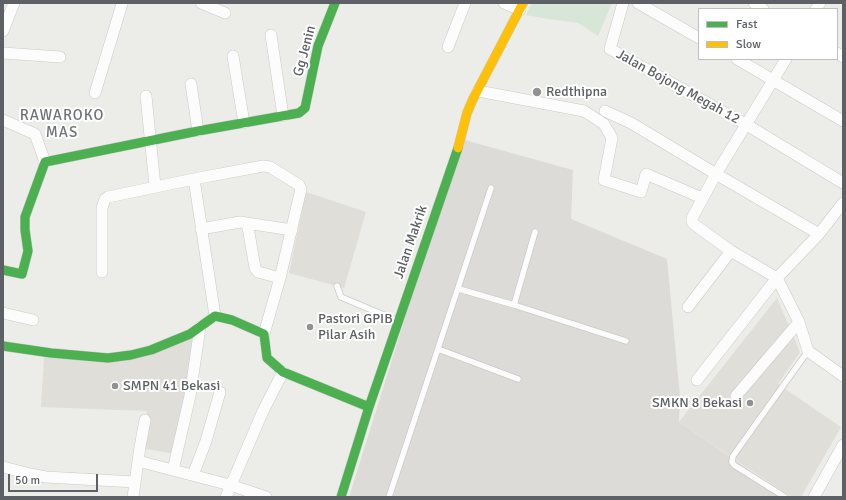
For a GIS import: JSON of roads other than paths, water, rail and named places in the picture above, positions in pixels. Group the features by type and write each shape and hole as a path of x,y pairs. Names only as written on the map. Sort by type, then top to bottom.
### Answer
{"street":[{"path":"3,31 14,3"},
{"path":"201,3 226,13"},
{"name":"Gg Jenin","path":"283,116 299,114 305,108 318,46 335,3"},
{"path":"448,47 465,3"},
{"path":"504,3 522,6"},
{"name":"Jalan Bojong Megah 12","path":"623,3 610,49 747,125 843,183"},
{"path":"638,3 698,37"},
{"path":"95,93 121,4"},
{"name":"Jalan Makrik","path":"341,497 398,321 461,139 467,113 522,6"},
{"path":"45,162 198,131 283,116 271,35"},
{"path":"3,53 60,57"},
{"path":"233,56 244,123"},
{"path":"739,60 843,121"},
{"path":"785,60 702,198 692,218 692,222 731,251 777,278 799,322 808,351 843,376"},
{"path":"191,84 198,131"},
{"path":"478,91 584,111 604,124 612,138 604,180 641,192 646,174 702,198"},
{"path":"146,96 155,186"},
{"path":"605,111 631,123 819,234"},
{"path":"3,120 35,134 45,162 25,217 28,251 22,274 3,270"},
{"path":"102,272 102,208 105,199 108,197 155,186 263,166 270,168 299,185 301,189 280,278 264,334 267,358 283,372 370,407"},
{"path":"194,179 215,316"},
{"path":"697,380 777,278 819,234 843,203"},
{"path":"201,229 240,222 292,230"},
{"path":"244,223 248,227 255,268 258,272 280,278"},
{"path":"688,307 731,251"},
{"path":"3,314 33,320"},
{"path":"3,346 51,354 114,357 131,355 151,350 190,334 215,316 232,320 264,334"},
{"path":"736,396 799,322"},
{"path":"173,470 190,396 200,327"},
{"path":"226,497 263,411 283,372"},
{"path":"193,475 206,441 220,392"},
{"path":"133,497 145,420"},
{"path":"814,497 843,446"},
{"path":"138,461 230,485 266,497"},
{"path":"3,467 30,474 46,476 135,482"}],"lane":[{"path":"389,497 459,289 491,188"},
{"path":"514,305 535,232"},
{"path":"337,286 341,297 398,321"},
{"path":"459,289 626,341"},
{"path":"438,350 518,379"},
{"path":"785,497 734,465 732,456 808,351"}],"place":[{"name":"Redthipna","path":"537,92"},
{"name":"Pastori GPIB Pilar Asih","path":"310,327"},
{"name":"SMPN 41 Bekasi","path":"115,386"},
{"name":"SMKN 8 Bekasi","path":"750,403"}],"district":[{"name":"RAWAROKO MAS","path":"62,124"}]}
